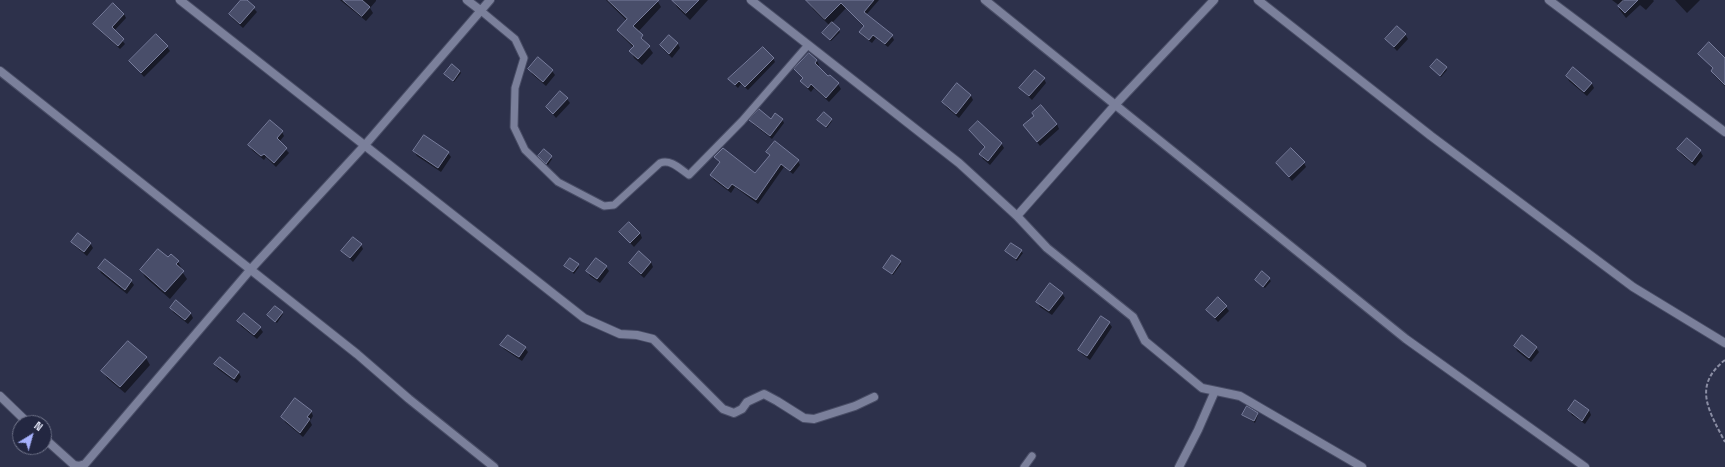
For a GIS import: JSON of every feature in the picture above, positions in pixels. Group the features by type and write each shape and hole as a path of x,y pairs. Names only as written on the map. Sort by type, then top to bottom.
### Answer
{"street":[{"path":"180,0 584,318 620,334 637,335 653,339 723,409 734,413 742,409 747,402 764,394 804,418 814,419 854,406 874,397"},
{"path":"467,0 480,10"},
{"path":"52,445 74,465 79,466 85,464 251,269 365,145 490,0"},
{"path":"751,0 959,163 1017,216 1047,248 1133,317 1145,341 1202,388 1240,396 1362,467"},
{"path":"984,0 1406,339 1585,467"},
{"path":"1017,216 1115,105 1214,0"},
{"path":"1258,0 1431,136 1621,278 1725,343"},
{"path":"1549,0 1725,132"},
{"path":"0,71 251,269 494,467"},
{"path":"1179,467 1198,430 1215,391"},
{"path":"0,396 20,415"}],"lane":[{"path":"480,10 515,39 524,58 515,88 514,127 525,150 558,182 604,206 614,205 660,163 670,162 689,175 742,121 808,46"},
{"path":"1024,467 1032,456"}],"path":[{"path":"1725,360 1715,368 1707,380 1706,403 1725,442"}],"building":[{"path":"241,0 247,0 255,7 240,24 229,14"},
{"path":"343,0 362,0 370,7 362,16"},
{"path":"608,0 659,0 633,26 643,35 641,38 650,46 638,59 629,51 634,46 617,30 627,19"},
{"path":"672,0 699,0 686,13"},
{"path":"806,0 874,0 864,12 893,35 885,44 873,35 869,40 859,32 864,26 841,3 825,19"},
{"path":"1624,0 1638,0 1625,13 1618,6"},
{"path":"113,3 124,14 112,27 124,39 118,46 93,24"},
{"path":"832,22 840,29 830,40 822,33"},
{"path":"1397,26 1406,34 1394,47 1385,39"},
{"path":"156,34 168,46 141,73 129,61"},
{"path":"669,35 678,43 669,54 660,45"},
{"path":"1709,42 1725,58 1725,85 1711,71 1713,68 1698,54"},
{"path":"763,47 774,58 745,87 739,81 735,85 728,79"},
{"path":"809,53 817,60 815,63 828,76 830,75 839,83 826,98 811,84 808,88 800,81 803,78 794,69"},
{"path":"538,57 553,70 543,82 528,69"},
{"path":"1437,59 1447,67 1440,76 1430,67"},
{"path":"452,64 460,71 453,81 444,74"},
{"path":"1573,67 1592,83 1584,92 1566,76"},
{"path":"1035,70 1045,78 1029,96 1019,88"},
{"path":"957,83 971,95 956,114 942,102"},
{"path":"560,91 568,98 553,114 546,107"},
{"path":"1041,105 1057,124 1037,142 1023,125 1034,116 1032,113"},
{"path":"759,109 771,119 775,113 783,119 770,136 749,120"},
{"path":"824,112 832,119 826,127 817,120"},
{"path":"270,120 283,131 277,138 287,148 274,163 264,154 261,156 248,145"},
{"path":"978,121 1002,143 988,161 979,154 985,147 969,130"},
{"path":"424,135 449,152 438,168 413,151"},
{"path":"1687,138 1701,150 1692,162 1677,149"},
{"path":"775,141 799,160 790,171 781,164 756,200 732,184 728,189 710,175 720,162 714,157 723,148 755,173 770,155 766,152"},
{"path":"1291,148 1305,162 1289,177 1276,163"},
{"path":"544,149 552,156 546,164 538,156"},
{"path":"629,222 640,233 630,243 619,232"},
{"path":"78,233 91,243 84,252 71,242"},
{"path":"353,237 362,244 350,258 341,251"},
{"path":"1011,243 1022,250 1016,259 1005,251"},
{"path":"158,249 168,257 171,254 179,261 176,264 184,271 165,292 140,270"},
{"path":"639,251 651,262 641,274 629,263"},
{"path":"892,255 901,261 892,274 883,268"},
{"path":"570,258 579,264 573,272 564,266"},
{"path":"596,258 607,266 597,279 586,271"},
{"path":"105,259 132,280 125,290 98,268"},
{"path":"1262,271 1270,278 1263,287 1255,280"},
{"path":"1050,283 1063,293 1049,311 1036,302"},
{"path":"1218,297 1227,306 1215,318 1206,310"},
{"path":"176,300 191,313 185,320 170,308"},
{"path":"275,306 283,312 275,322 267,315"},
{"path":"244,313 261,327 254,335 237,321"},
{"path":"1101,316 1110,322 1087,356 1078,350"},
{"path":"508,335 526,347 519,357 500,345"},
{"path":"1522,335 1537,347 1529,358 1514,346"},
{"path":"128,341 147,357 120,387 101,371"},
{"path":"220,357 239,372 234,379 214,364"},
{"path":"295,398 312,411 307,417 310,419 300,433 281,417"},
{"path":"1575,400 1589,410 1582,421 1568,410"},
{"path":"1247,406 1258,413 1254,421 1242,415"}]}
